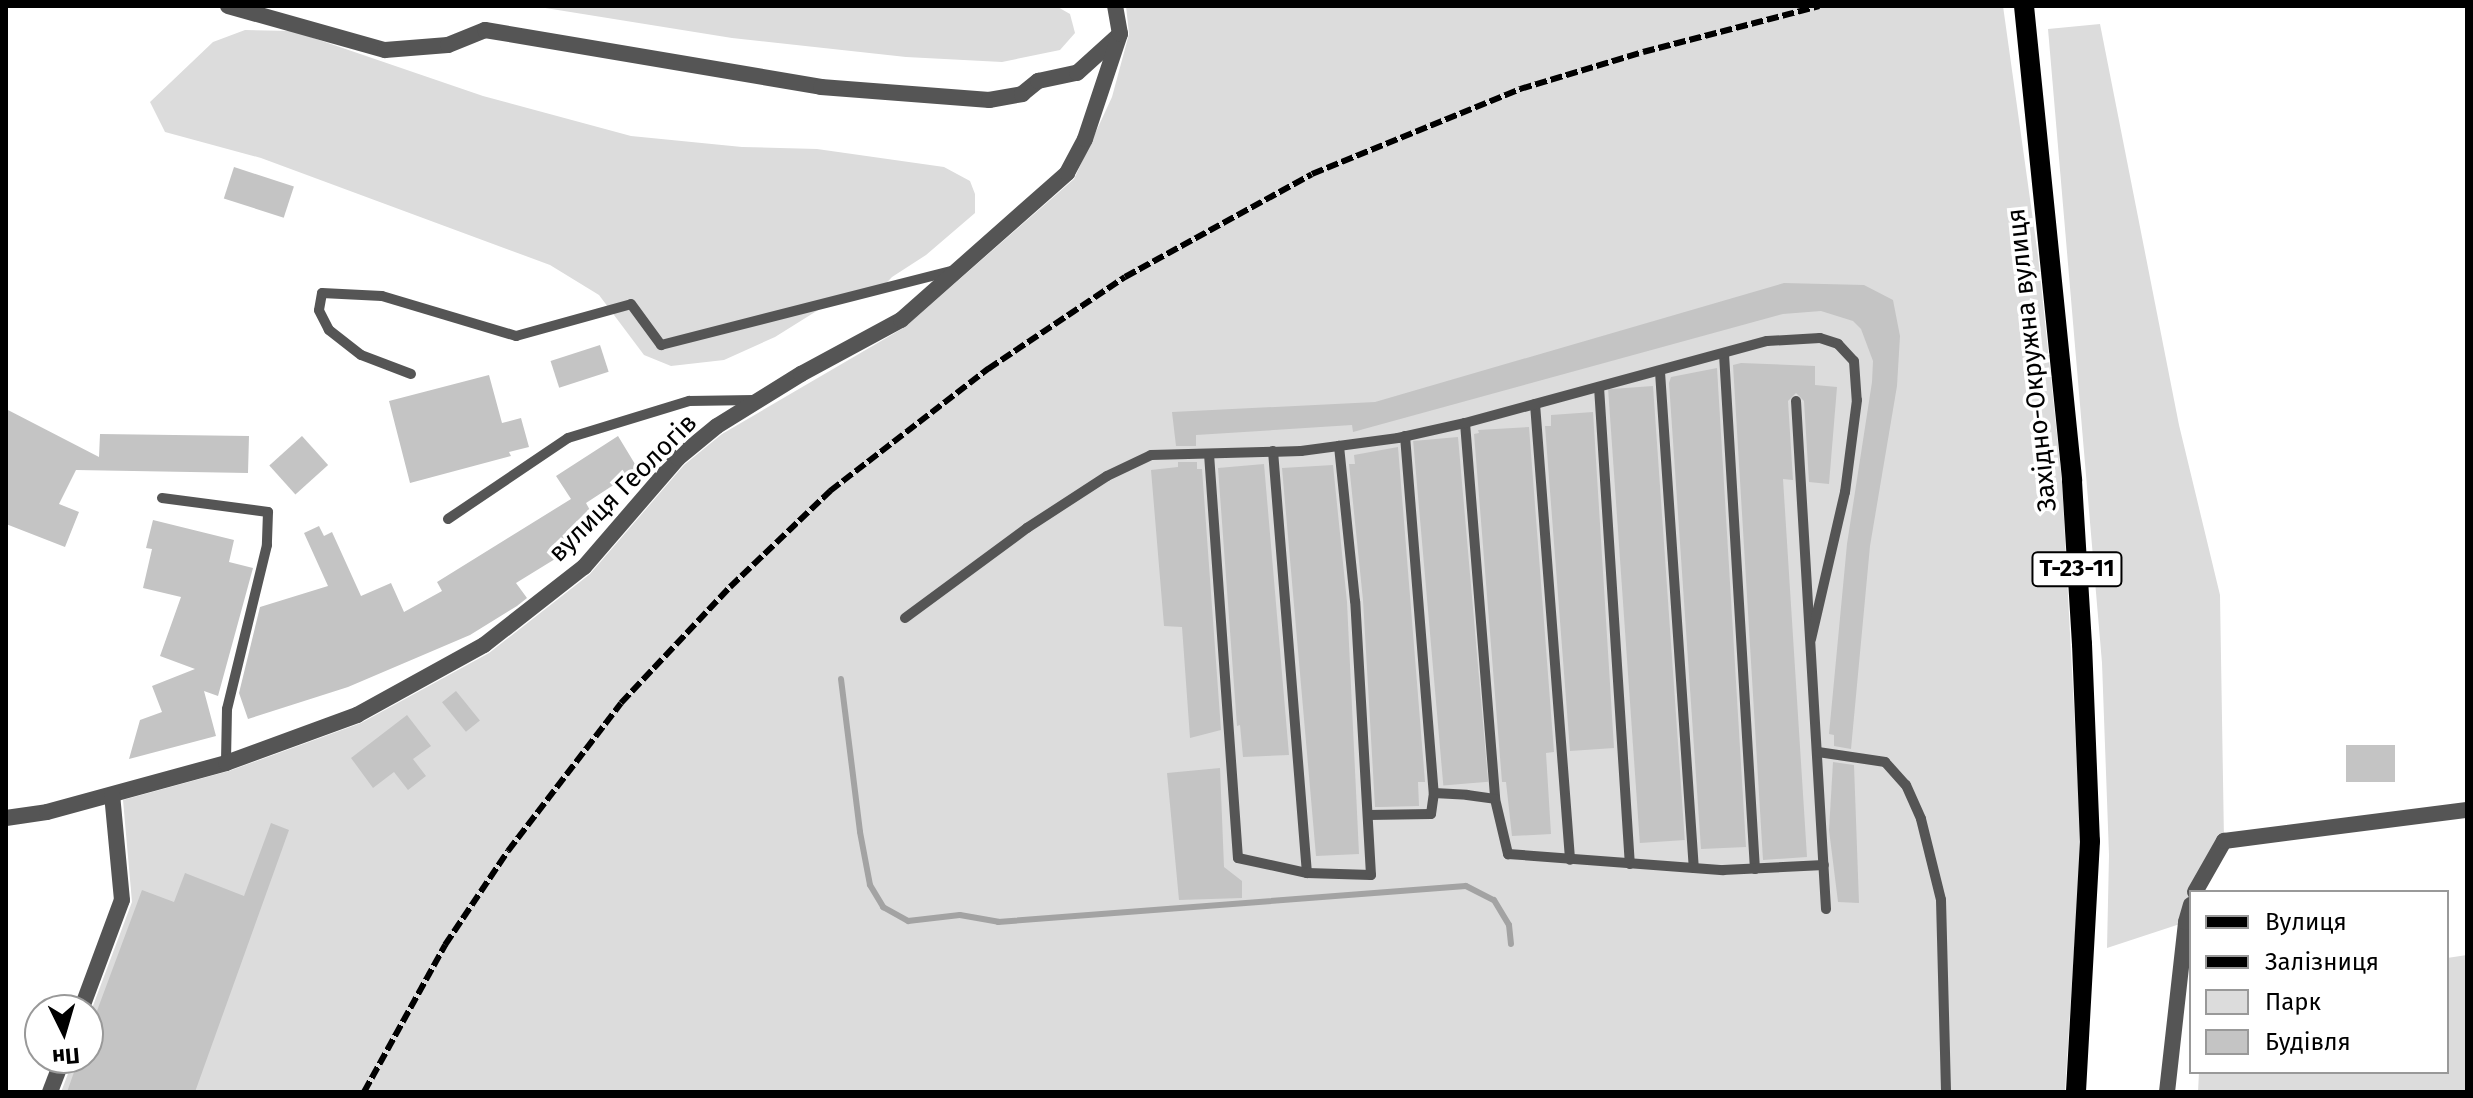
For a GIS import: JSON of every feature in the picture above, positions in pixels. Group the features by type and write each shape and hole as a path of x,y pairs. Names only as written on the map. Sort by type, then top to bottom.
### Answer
{"main road":[{"name":"Західно-Окружна вулиця","path":"2024,6 2072,481 2082,644 2090,841 2076,1092"}],"street":[{"path":"228,6 385,50 448,45 485,30 821,87 989,100 1022,94 1038,81 1077,73 1120,34"},
{"name":"вулиця Геологів","path":"6,818 112,795 226,763 357,715 484,645 584,567 678,458 717,426 901,320 1067,173 1085,139 1120,34 1115,6"},
{"path":"87,994 122,900 112,795"},
{"path":"2196,890 2224,841 2467,810"},
{"path":"2167,1092 2189,912"}],"lane":[{"path":"411,374 361,355 329,330 319,310 322,293 382,296 516,336 631,304 661,345 961,269"},
{"path":"905,618 1027,528 1107,476 1151,455 1273,451 1339,446 1405,436 1660,372 1767,341 1820,338 1838,344 1854,361 1857,400 1845,492 1811,639"},
{"path":"1724,354 1755,869"},
{"path":"1660,372 1694,868"},
{"path":"1599,387 1630,864"},
{"path":"448,519 568,438 689,401 760,400"},
{"path":"1796,401 1826,909"},
{"path":"1535,404 1570,860"},
{"path":"1465,423 1495,799 1508,854 1694,868 1755,869 1824,865"},
{"path":"1368,815 1431,814 1434,793 1405,436"},
{"path":"1209,454 1238,858 1307,873 1371,875 1355,601 1339,446"},
{"path":"1273,451 1307,873"},
{"path":"162,498 268,512 267,545 227,709 226,763"},
{"path":"1818,752 1885,762 1906,785 1921,819 1941,900 1946,1092"},
{"path":"1434,793 1495,799"}],"green space":[{"path":"533,6 1056,6 1070,14 1075,33 1060,50 1002,62 906,57 732,38"},
{"path":"1126,6 2003,6 2038,256 2062,482 2081,841 2065,1092 61,1092 68,1074 104,1074 104,994 97,994 132,902 123,800 229,771 361,723 489,653 590,574 684,465 722,434 905,327 1074,179 1112,97 1129,34"},
{"path":"2100,24 2179,425 2220,595 2224,841 2201,890 2189,890 2186,922 2107,948 2109,855 2102,663 2048,29"},
{"path":"245,30 293,31 483,96 631,136 742,147 817,149 944,167 970,181 975,194 975,213 926,255 892,277 878,292 839,297 775,337 724,360 671,366 644,355 599,295 550,265 261,158 165,132 150,102 213,42"},
{"path":"2467,955 2467,1092 2198,1092 2199,1074 2449,1074 2449,958"}],"building":[{"path":"234,167 294,186 284,218 224,198"},
{"path":"1784,283 1864,285 1893,300 1900,336 1897,386 1870,546 1851,749 1834,746 1834,735 1829,734 1847,544 1872,382 1873,361 1861,329 1853,321 1821,311 1783,314 1353,432 1352,425 1196,435 1196,446 1176,446 1172,412 1375,402"},
{"path":"600,345 609,372 559,388 551,361"},
{"path":"1733,365 1815,366 1815,385 1837,387 1829,484 1809,482 1804,401 1796,393 1788,401 1793,480 1783,479 1807,857 1763,860"},
{"path":"1717,368 1746,847 1701,849 1669,383 1671,377"},
{"path":"489,375 502,423 521,418 529,447 509,452 511,456 410,483 389,401"},
{"path":"1653,386 1685,840 1640,843 1608,389"},
{"path":"6,409 99,457 100,434 249,436 248,473 76,470 59,504 79,512 65,547 6,524"},
{"path":"1593,412 1614,748 1570,751 1545,426 1551,426 1551,415"},
{"path":"1529,427 1554,752 1546,753 1551,834 1512,836 1506,782 1502,782 1474,434 1479,433 1478,430"},
{"path":"302,436 328,465 295,494 269,465"},
{"path":"618,436 638,469 586,503 596,521 581,543 516,583 527,598 517,606 470,635 348,687 248,719 239,693 260,607 328,586 304,533 319,526 324,536 332,532 361,596 391,583 404,612 442,591 437,582 571,499 556,476"},
{"path":"1458,437 1488,782 1443,786 1413,441"},
{"path":"1398,447 1425,782 1418,782 1419,806 1375,807 1363,600 1349,464 1355,464 1354,455"},
{"path":"1178,462 1197,462 1197,469 1202,469 1221,730 1190,738 1182,627 1164,626 1151,470 1178,467"},
{"path":"1264,464 1289,755 1243,757 1240,725 1237,726 1218,468"},
{"path":"1333,465 1347,602 1359,854 1316,856 1282,468"},
{"path":"153,520 234,540 229,562 253,568 218,696 204,691 216,736 129,759 140,720 162,712 152,686 195,669 160,656 181,597 143,588 152,549 146,548"},
{"path":"456,691 480,721 466,732 442,702"},
{"path":"407,715 431,746 413,759 426,776 408,790 394,772 373,788 351,758"},
{"path":"2346,745 2395,745 2395,782 2346,782"},
{"path":"1833,762 1854,765 1859,903 1838,902 1829,830"},
{"path":"1220,768 1224,867 1242,881 1242,898 1179,900 1167,773"},
{"path":"271,823 289,830 195,1092 67,1092 73,1074 104,1074 103,994 142,890 174,902 185,873 244,896"}],"waterway":[{"path":"841,679 860,832 870,885 883,907 908,921 960,915 998,922 1466,886 1494,900 1509,925 1511,944"}],"railway":[{"path":"364,1092 445,945 508,851 621,703 730,587 830,491 988,369 1125,277 1312,174 1520,89 1643,52 1819,6"}]}
